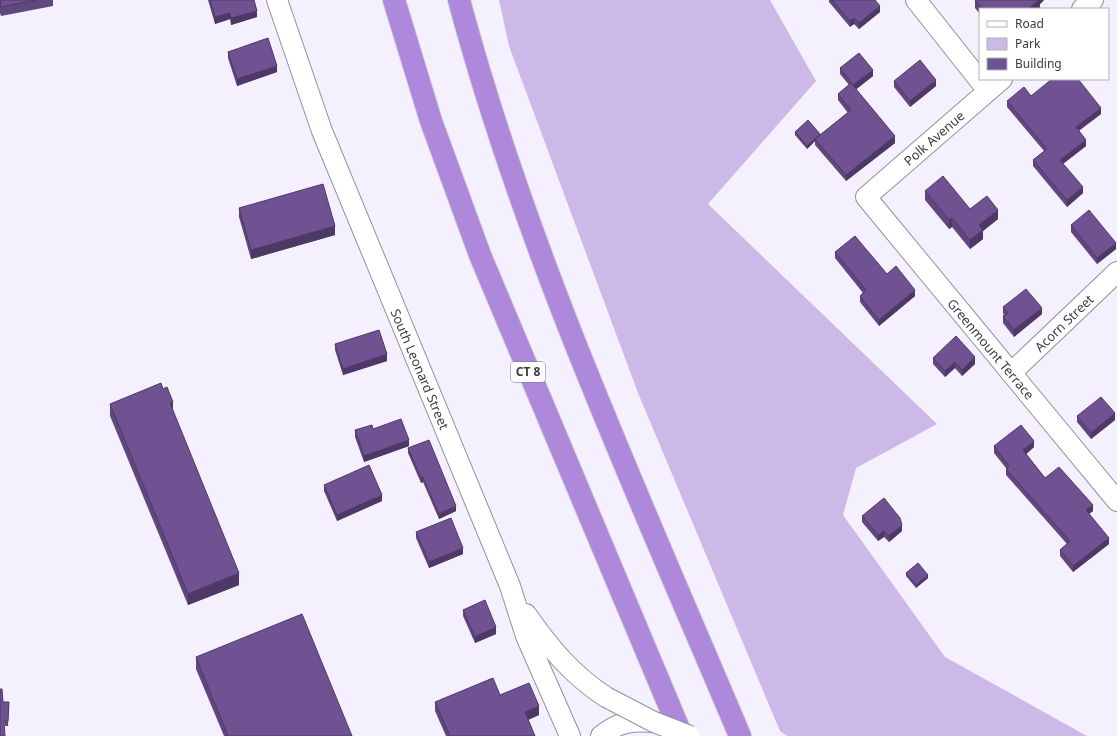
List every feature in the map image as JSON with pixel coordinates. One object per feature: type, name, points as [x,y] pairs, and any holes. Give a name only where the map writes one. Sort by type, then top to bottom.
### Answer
[{"type":"highway","name":"CT 8","points":[[394,0],[431,121],[480,255],[682,736]]},
{"type":"highway","points":[[459,0],[488,105],[510,172],[556,297],[740,736]]},
{"type":"street","name":"South Leonard Street","points":[[277,0],[310,101],[333,160],[510,586],[526,636],[570,736]]},
{"type":"street","points":[[916,0],[979,68]]},
{"type":"street","points":[[1083,8],[1093,0]]},
{"type":"street","name":"Polk Avenue","points":[[866,197],[995,85]]},
{"type":"street","name":"Greenmount Terrace","points":[[866,197],[1117,501]]},
{"type":"street","name":"Acorn Street","points":[[1011,373],[1117,272]]},
{"type":"street","points":[[510,586],[536,628],[557,655],[580,678],[606,697],[654,722],[690,736]]},
{"type":"street","points":[[606,732],[623,723],[637,720],[654,722]]},
{"type":"green space","points":[[499,0],[770,0],[816,81],[708,204],[937,424],[856,468],[843,515],[945,657],[1087,736],[787,736],[780,731],[638,393],[509,46]]},
{"type":"building","points":[[0,0],[36,0],[1,7]]},
{"type":"building","points":[[210,0],[254,0],[257,11],[231,18],[230,13],[215,17]]},
{"type":"building","points":[[832,0],[875,0],[880,6],[859,23],[854,18],[850,21]]},
{"type":"building","points":[[975,0],[1039,0],[1029,8],[981,8]]},
{"type":"building","points":[[268,38],[277,66],[237,79],[228,52]]},
{"type":"building","points":[[859,53],[873,70],[853,85],[840,68]]},
{"type":"building","points":[[920,60],[936,80],[910,101],[894,81]]},
{"type":"building","points":[[1051,80],[1079,80],[1101,108],[1076,127],[1086,140],[1060,160],[1083,187],[1067,200],[1033,160],[1047,149],[1007,101],[1024,87],[1031,96]]},
{"type":"building","points":[[851,83],[895,136],[846,175],[815,139],[851,110],[838,94]]},
{"type":"building","points":[[808,120],[820,134],[807,146],[795,132]]},
{"type":"building","points":[[943,176],[970,209],[987,196],[998,210],[979,225],[983,230],[970,240],[952,218],[949,220],[925,191]]},
{"type":"building","points":[[323,184],[335,226],[251,250],[239,208]]},
{"type":"building","points":[[1089,210],[1116,243],[1097,258],[1071,225]]},
{"type":"building","points":[[855,236],[887,274],[896,266],[915,290],[879,320],[860,296],[866,290],[835,252]]},
{"type":"building","points":[[1026,289],[1042,308],[1014,330],[1003,316],[1008,313],[1003,307]]},
{"type":"building","points":[[379,330],[387,354],[343,369],[335,344]]},
{"type":"building","points":[[956,336],[975,357],[962,370],[955,362],[945,371],[933,358]]},
{"type":"building","points":[[161,383],[163,389],[167,387],[173,402],[170,403],[239,573],[188,594],[110,404]]},
{"type":"building","points":[[1101,397],[1115,413],[1091,433],[1077,416]]},
{"type":"building","points":[[401,419],[409,440],[364,456],[355,430],[372,425],[373,429]]},
{"type":"building","points":[[1021,425],[1034,441],[1023,450],[1045,478],[1059,467],[1093,505],[1086,510],[1109,538],[1073,566],[1060,550],[1070,541],[1006,469],[1009,466],[994,446]]},
{"type":"building","points":[[429,440],[456,506],[439,514],[423,477],[421,478],[408,448]]},
{"type":"building","points":[[369,465],[382,495],[337,515],[324,485]]},
{"type":"building","points":[[884,498],[900,518],[902,525],[889,536],[884,531],[878,535],[862,516]]},
{"type":"building","points":[[451,518],[463,548],[429,562],[416,532]]},
{"type":"building","points":[[918,563],[928,575],[916,585],[906,573]]},
{"type":"building","points":[[485,600],[496,627],[475,637],[463,610]]},
{"type":"building","points":[[302,614],[352,736],[228,736],[196,657]]},
{"type":"building","points":[[493,678],[500,695],[529,683],[539,706],[525,712],[535,736],[450,736],[435,702]]},
{"type":"building","points":[[0,689],[2,689],[3,702],[9,702],[8,721],[4,721],[5,736],[0,736]]}]
